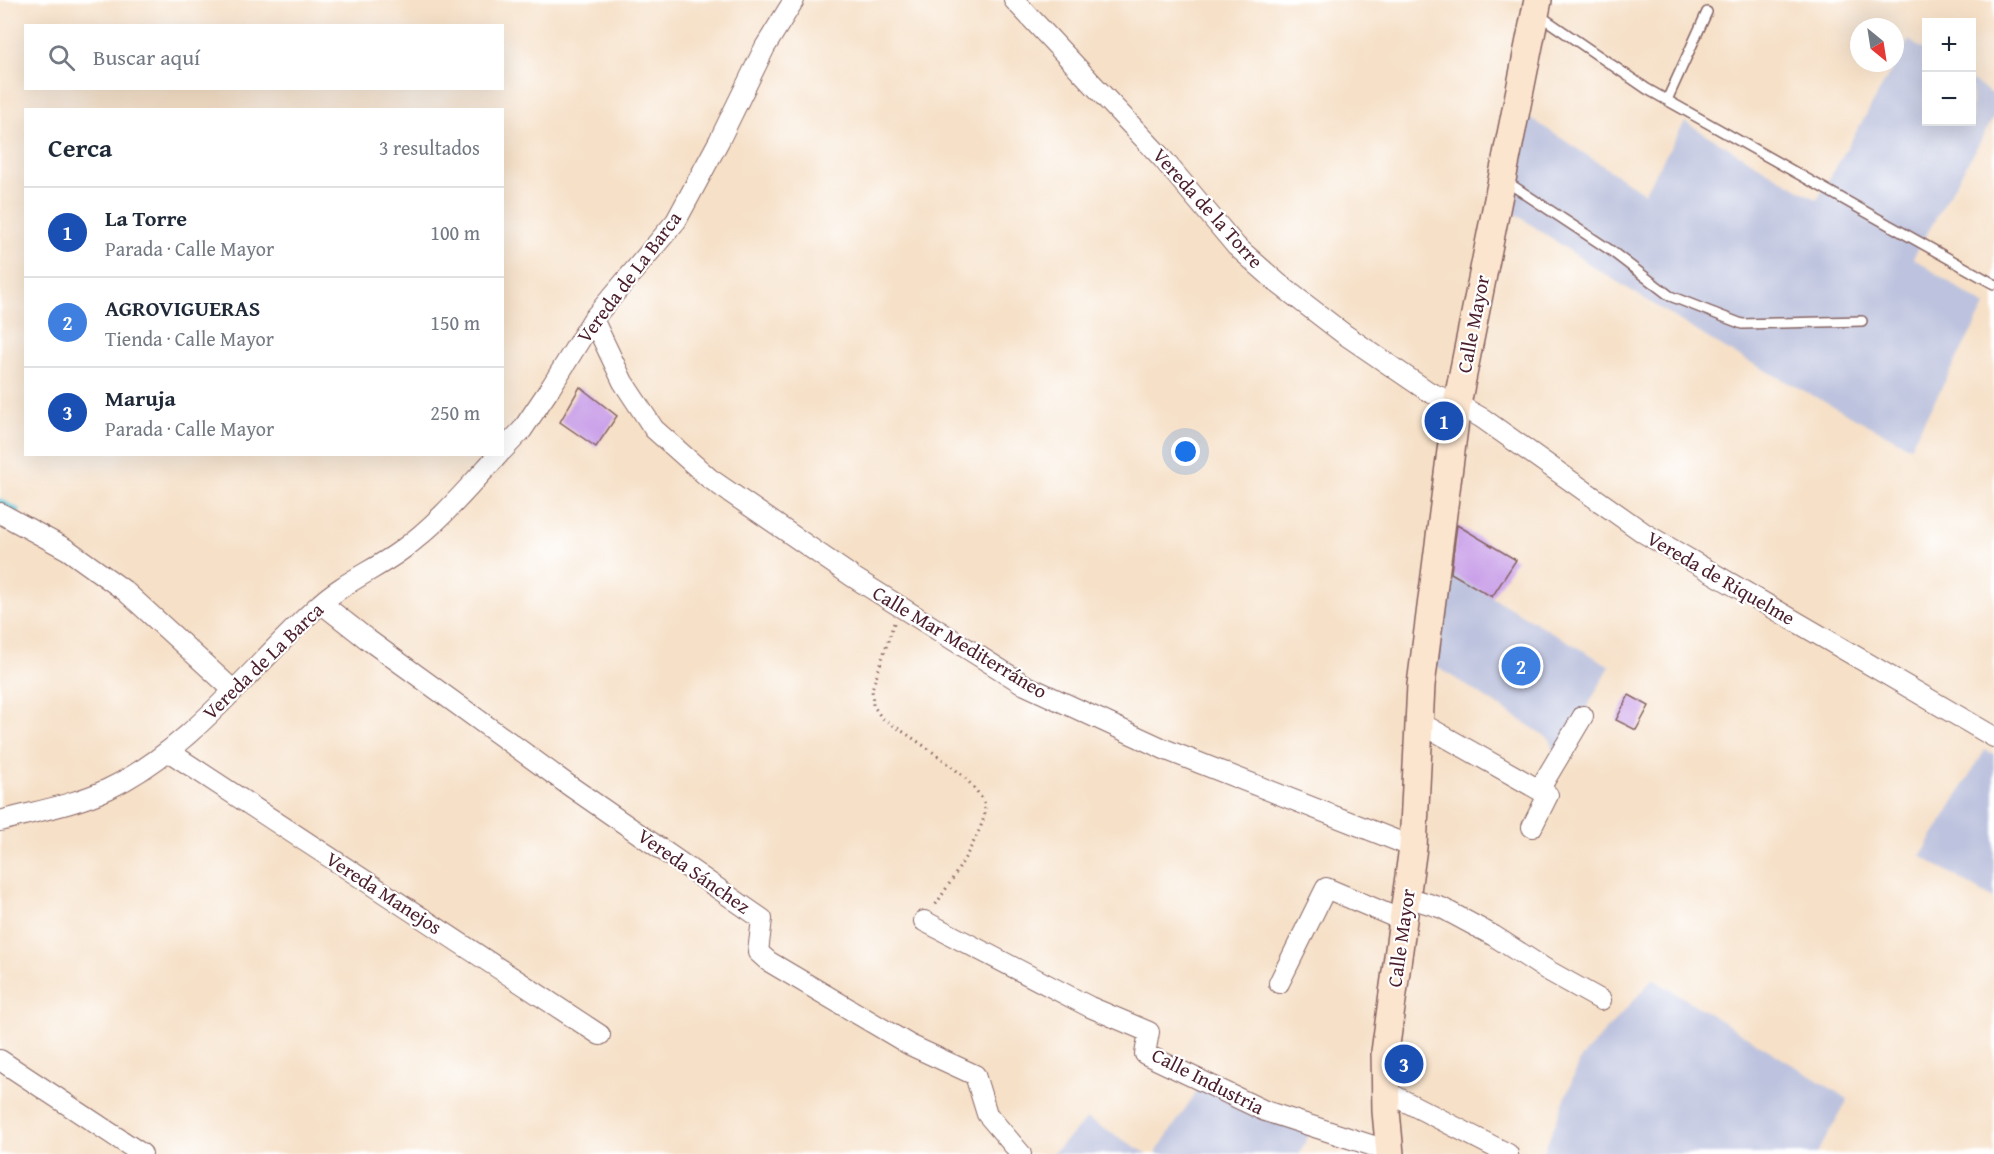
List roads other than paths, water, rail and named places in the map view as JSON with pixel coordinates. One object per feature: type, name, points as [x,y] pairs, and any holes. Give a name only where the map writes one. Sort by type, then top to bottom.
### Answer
[{"type":"main road","name":"Calle Mayor","points":[[1389,1152],[1385,1052],[1416,818],[1419,722],[1431,603],[1457,404],[1537,6]]},
{"type":"street","name":"Vereda de La Barca","points":[[504,449],[522,430],[593,319],[676,221],[719,141],[765,47],[794,0]]},
{"type":"street","name":"Vereda de la Torre","points":[[1014,0],[1162,158],[1236,246],[1279,284],[1344,334],[1429,392],[1457,404]]},
{"type":"street","name":"Calle Mar Mediterráneo","points":[[593,319],[623,382],[654,429],[709,478],[901,608],[1025,685],[1164,749],[1413,847]]},
{"type":"street","name":"Vereda de Riquelme","points":[[1457,404],[1482,418],[1644,533],[1994,737]]},
{"type":"street","name":"Vereda de La Barca","points":[[0,821],[54,809],[108,789],[168,752],[321,603],[399,552],[442,516],[497,456]]},
{"type":"street","points":[[0,513],[68,550],[125,591],[233,690]]},
{"type":"street","name":"Vereda Sánchez","points":[[321,603],[557,777],[754,912],[762,919],[758,951],[768,961],[910,1045],[975,1075],[987,1114],[1021,1154]]},
{"type":"street","points":[[1539,789],[1582,716]]},
{"type":"street","points":[[1419,722],[1548,795],[1532,827]]},
{"type":"street","name":"Vereda Manejos","points":[[168,752],[600,1035]]},
{"type":"street","points":[[1279,983],[1326,888],[1405,909],[1442,908],[1494,936],[1547,970],[1601,1000]]},
{"type":"street","name":"Calle Industria","points":[[924,921],[1090,1007],[1149,1032],[1145,1054],[1265,1111],[1389,1152]]},
{"type":"street","points":[[0,1060],[142,1154]]},
{"type":"street","points":[[1385,1091],[1508,1154]]},
{"type":"lane","points":[[1537,6],[1666,100],[1994,284]]},
{"type":"lane","points":[[1666,100],[1707,12]]},
{"type":"lane","points":[[1503,179],[1610,250],[1670,296],[1742,324],[1862,321]]},
{"type":"waterway","points":[[0,501],[18,511]]},
{"type":"place","name":"La Torre","points":[[1444,421]]},
{"type":"place","name":"AGROVIGUERAS","points":[[1521,666]]},
{"type":"place","name":"Maruja","points":[[1404,1064]]}]
